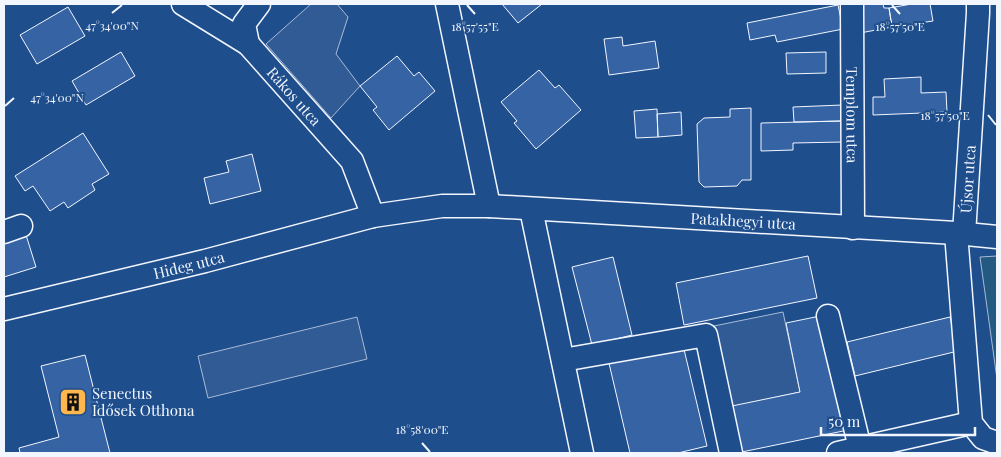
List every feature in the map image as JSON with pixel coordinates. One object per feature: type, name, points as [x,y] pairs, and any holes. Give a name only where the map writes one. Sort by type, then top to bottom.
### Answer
[{"type":"street","name":"Rákos utca","points":[[183,4],[248,44],[352,161],[373,216]]},
{"type":"street","points":[[248,44],[244,24],[259,4]]},
{"type":"street","points":[[446,4],[489,206]]},
{"type":"street","name":"Templom utca","points":[[852,4],[853,228]]},
{"type":"street","name":"Újsor utca","points":[[971,423],[960,234],[978,4]]},
{"type":"street","name":"Patakhegyi utca","points":[[373,216],[442,206],[489,206],[997,237]]},
{"type":"street","points":[[531,209],[582,453]]},
{"type":"street","name":"Hideg utca","points":[[4,309],[205,261],[373,216]]},
{"type":"street","points":[[828,316],[860,448]]},
{"type":"street","points":[[563,360],[706,334],[731,453]]},
{"type":"street","points":[[838,453],[971,423],[983,438],[997,442]]},
{"type":"shaded area","points":[[311,4],[337,4],[348,17],[336,54],[360,86],[331,118],[266,44]]},
{"type":"shaded area","points":[[997,256],[997,379],[980,257]]},
{"type":"shaded area","points":[[783,312],[800,392],[721,409],[704,328]]},
{"type":"shaded area","points":[[357,317],[367,359],[208,398],[198,356]]},
{"type":"building","points":[[502,4],[542,4],[518,23]]},
{"type":"building","points":[[855,4],[883,4],[884,8],[889,8],[892,27],[860,33]]},
{"type":"building","points":[[912,4],[930,4],[933,21],[892,27],[889,8]]},
{"type":"building","points":[[838,5],[843,29],[777,42],[775,35],[750,40],[747,23]]},
{"type":"building","points":[[68,7],[85,36],[37,64],[20,35]]},
{"type":"building","points":[[622,37],[623,46],[655,41],[659,68],[609,75],[604,39]]},
{"type":"building","points":[[121,52],[135,76],[86,105],[72,81]]},
{"type":"building","points":[[826,52],[826,73],[787,74],[786,53]]},
{"type":"building","points":[[397,56],[414,76],[419,72],[435,91],[389,130],[373,110],[377,107],[360,86]]},
{"type":"building","points":[[539,70],[555,88],[559,85],[581,110],[536,149],[514,123],[517,121],[501,102]]},
{"type":"building","points":[[921,77],[921,93],[946,92],[947,112],[873,115],[873,97],[885,97],[884,79]]},
{"type":"building","points":[[842,105],[842,121],[794,122],[793,107]]},
{"type":"building","points":[[751,108],[751,180],[742,180],[737,186],[704,187],[699,182],[697,124],[704,118],[730,117],[730,109]]},
{"type":"building","points":[[657,109],[658,137],[636,138],[634,111]]},
{"type":"building","points":[[681,112],[682,135],[658,137],[657,114]]},
{"type":"building","points":[[842,121],[843,142],[793,143],[793,150],[761,151],[761,123]]},
{"type":"building","points":[[83,133],[109,174],[92,184],[95,190],[68,208],[64,202],[50,211],[33,186],[25,191],[15,176]]},
{"type":"building","points":[[252,154],[261,191],[210,204],[204,178],[229,172],[226,161]]},
{"type":"building","points":[[26,235],[36,267],[4,277],[4,242]]},
{"type":"building","points":[[808,256],[817,298],[684,325],[676,283]]},
{"type":"building","points":[[613,257],[632,335],[592,345],[572,267]]},
{"type":"building","points":[[825,315],[848,430],[737,453],[727,407],[800,392],[786,323]]},
{"type":"building","points":[[950,317],[958,351],[855,376],[847,342]]},
{"type":"building","points":[[682,341],[707,446],[678,453],[630,453],[608,359]]},
{"type":"building","name":"Senectus Idősek Otthona","points":[[85,355],[110,453],[20,453],[19,448],[59,437],[41,366]]},
{"type":"place","name":"Senectus Idősek Otthona","points":[[73,402]]}]
